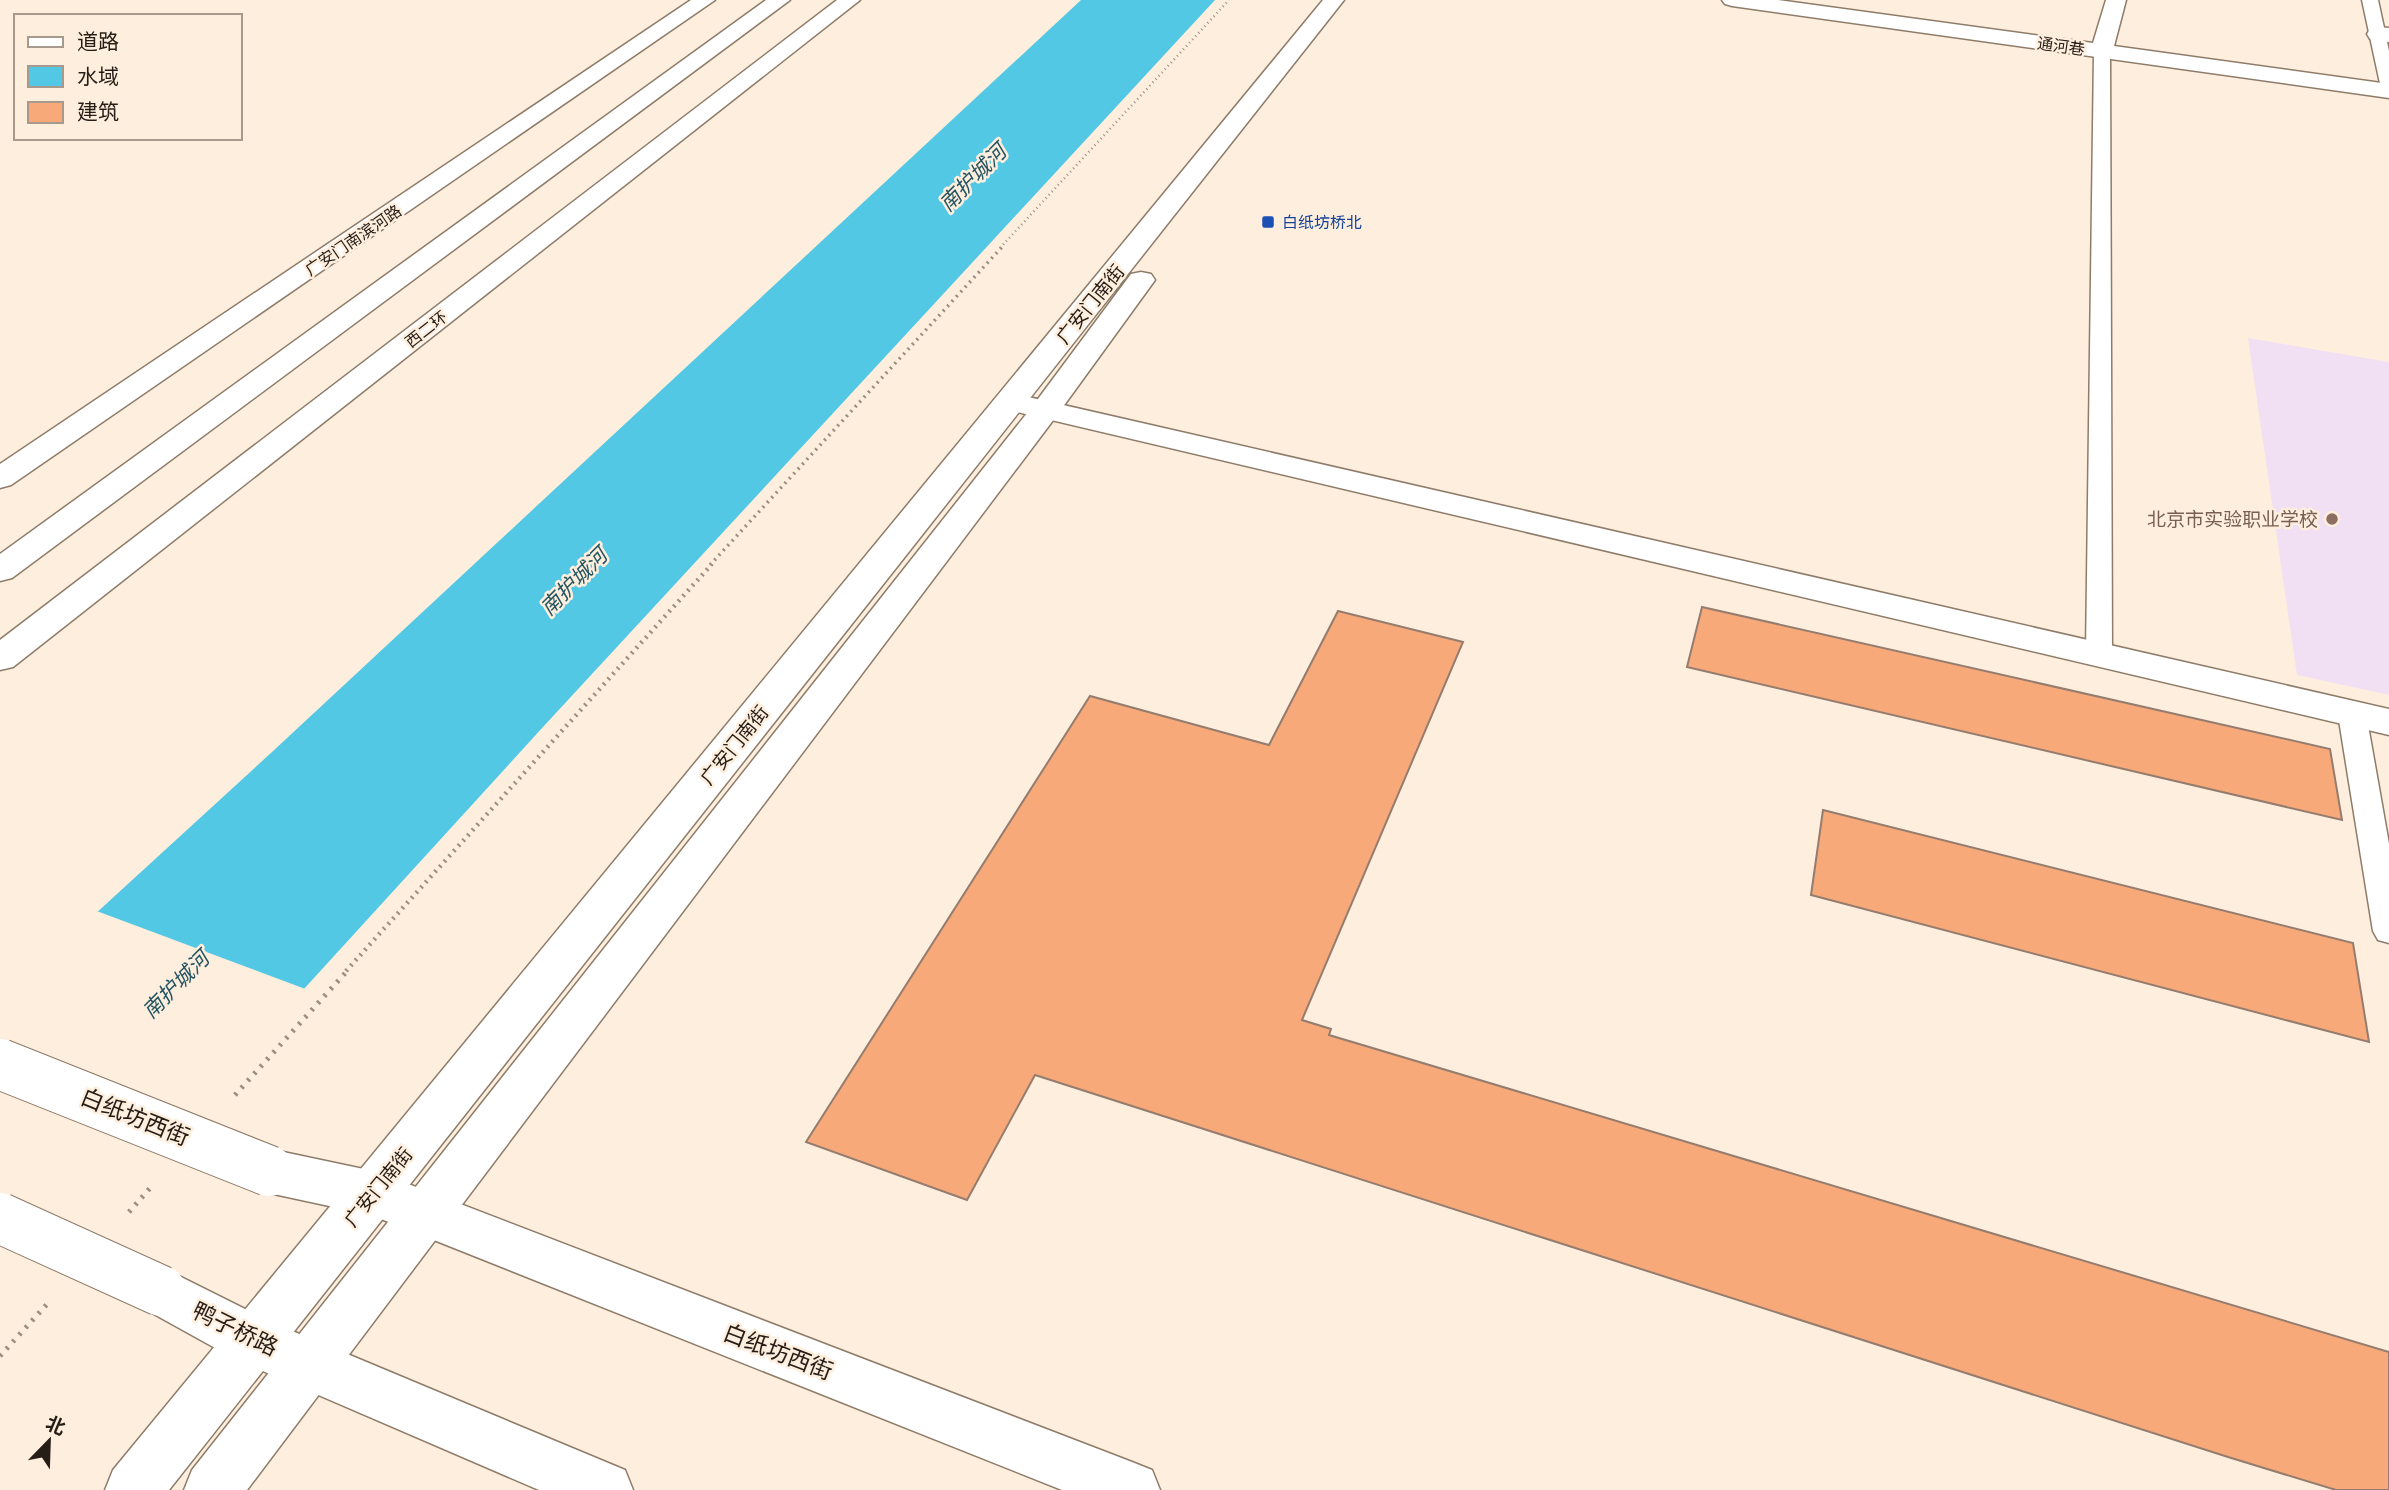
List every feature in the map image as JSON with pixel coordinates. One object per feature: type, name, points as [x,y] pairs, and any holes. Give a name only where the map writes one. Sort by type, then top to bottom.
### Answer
[{"type":"main road","name":"广安门南滨河路","points":[[0,478],[705,0]]},
{"type":"main road","points":[[0,570],[780,0]]},
{"type":"main road","name":"西二环","points":[[0,658],[850,0]]},
{"type":"main road","name":"广安门南街","points":[[212,1490],[425,1214],[1334,0]]},
{"type":"main road","name":"广安门南街","points":[[133,1490],[373,1194],[1028,406],[1179,232],[1360,0]]},
{"type":"main road","name":"通河巷","points":[[1732,0],[1871,10],[2102,51],[2389,90]]},
{"type":"main road","points":[[2102,51],[2116,0]]},
{"type":"main road","points":[[1028,406],[2099,652],[2389,722]]},
{"type":"main road","name":"白纸坊西街","points":[[0,1064],[269,1171],[373,1194]]},
{"type":"main road","points":[[373,1194],[425,1214]]},
{"type":"main road","name":"白纸坊西街","points":[[425,1214],[1132,1490]]},
{"type":"main road","name":"鸭子桥路","points":[[0,1218],[161,1291],[254,1341],[310,1363]]},
{"type":"main road","points":[[310,1363],[605,1490]]},
{"type":"lane","points":[[2370,0],[2383,35],[2389,90]]},
{"type":"lane","points":[[2099,652],[2102,51]]},
{"type":"lane","points":[[2352,713],[2389,931]]},
{"type":"path","points":[[231,1098],[786,481],[1229,0]]},
{"type":"path","points":[[120,1222],[157,1181]]},
{"type":"path","points":[[0,1356],[55,1294]]},
{"type":"shaded area","name":"北京市实验职业学校","points":[[2248,338],[2389,362],[2389,695],[2297,675]]},
{"type":"water","name":"南护城河","points":[[1081,0],[1215,0],[543,727],[0,1322],[0,1001],[272,752]]},
{"type":"pier","points":[[94,910],[308,990],[0,1325],[0,996]]},
{"type":"building","points":[[1702,607],[2330,749],[2342,820],[1687,667]]},
{"type":"building","points":[[1338,611],[1463,642],[1302,1020],[1331,1029],[1329,1035],[2389,1352],[2389,1490],[2336,1490],[2228,1457],[1035,1075],[967,1200],[806,1142],[1090,696],[1269,745]]},
{"type":"building","points":[[1823,810],[2353,943],[2369,1042],[1811,895]]},
{"type":"place","name":"白纸坊桥北","points":[[1268,222]]},
{"type":"place","name":"北京市实验职业学校","points":[[2332,519]]}]
